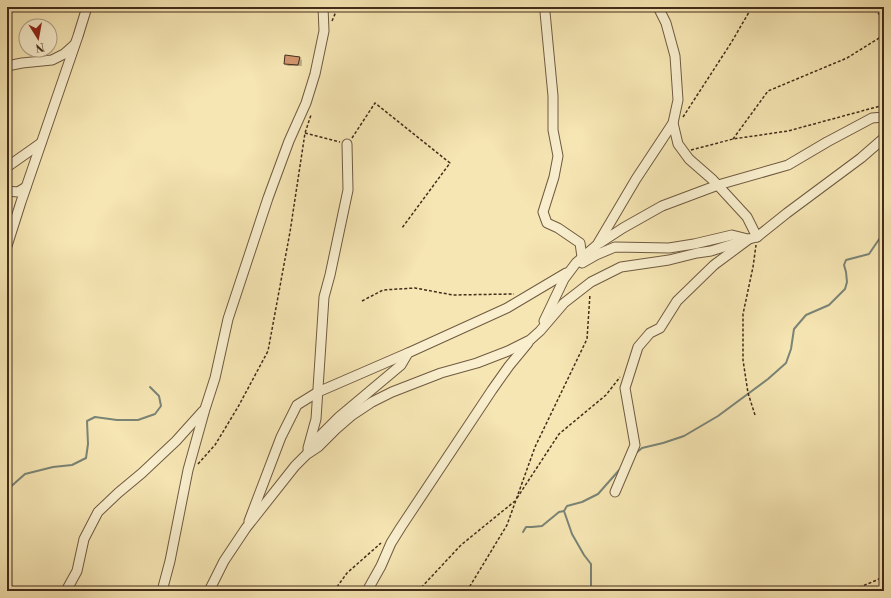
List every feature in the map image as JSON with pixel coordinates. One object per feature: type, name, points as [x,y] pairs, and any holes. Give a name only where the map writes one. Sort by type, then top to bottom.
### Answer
[{"type":"street","points":[[7,246],[87,7]]},
{"type":"street","points":[[162,591],[170,561],[188,470],[215,378],[228,319],[284,154],[306,103],[315,74],[324,31],[323,7]]},
{"type":"street","points":[[545,7],[553,96],[553,130],[558,156],[554,177],[543,212],[547,223],[558,228],[580,243],[582,257]]},
{"type":"street","points":[[597,245],[636,179],[673,123],[678,100],[675,56],[666,22],[658,7]]},
{"type":"street","points":[[7,66],[52,60],[64,54],[75,44]]},
{"type":"street","points":[[367,591],[381,566],[391,543],[401,527],[492,390],[546,318],[564,279],[582,257],[623,228],[662,206],[718,185],[788,164],[872,118],[884,117]]},
{"type":"street","points":[[673,123],[678,144],[689,159],[718,185],[746,217],[753,238]]},
{"type":"street","points":[[615,492],[636,445],[625,388],[638,347],[650,333],[660,328],[677,300],[714,265],[861,158],[884,138]]},
{"type":"street","points":[[7,167],[41,143]]},
{"type":"street","points":[[306,455],[316,419],[324,297],[348,190],[347,144]]},
{"type":"street","points":[[7,191],[18,192],[26,187]]},
{"type":"street","points":[[246,528],[281,437],[297,405],[318,392],[507,308],[596,255],[615,247],[669,248],[732,235],[753,238]]},
{"type":"street","points":[[306,455],[318,447],[351,416],[372,402],[392,392],[441,373],[508,351],[530,340],[540,331],[564,303],[591,282],[620,267],[670,260],[711,251],[753,238]]},
{"type":"street","points":[[209,591],[224,561],[246,528],[283,481],[306,455],[315,441],[339,417],[401,365],[408,352]]},
{"type":"street","points":[[66,591],[77,571],[84,539],[98,512],[118,492],[142,473],[176,441],[205,409]]},
{"type":"path","points":[[683,117],[731,43],[752,7]]},
{"type":"path","points":[[870,7],[884,18]]},
{"type":"path","points":[[733,139],[768,91],[847,58],[884,35]]},
{"type":"path","points":[[305,133],[347,144],[376,102],[450,163],[402,228]]},
{"type":"path","points":[[684,152],[733,139],[788,131],[884,105]]},
{"type":"path","points":[[196,466],[215,445],[268,351],[290,232],[305,133],[311,115]]},
{"type":"path","points":[[753,238],[753,267],[743,314],[743,360],[748,393],[755,415]]},
{"type":"path","points":[[467,591],[507,525],[535,447],[587,339],[591,282]]},
{"type":"path","points":[[362,301],[383,290],[415,288],[453,295],[516,294]]},
{"type":"path","points":[[418,591],[461,545],[516,501],[559,434],[606,395],[620,376]]},
{"type":"path","points":[[334,591],[347,573],[383,542]]},
{"type":"path","points":[[850,591],[884,576]]},
{"type":"building","points":[[285,55],[300,57],[298,65],[284,64]]},
{"type":"waterway","points":[[636,453],[642,448],[684,436],[718,416],[768,379],[786,363],[791,349],[794,329],[806,315],[829,305],[845,289],[847,282],[844,265],[846,260],[869,254],[884,232]]},
{"type":"waterway","points":[[7,490],[25,474],[53,467],[72,465],[86,458],[88,444],[87,421],[95,417],[117,420],[138,420],[155,414],[161,406],[159,396],[150,387]]},
{"type":"waterway","points":[[588,591],[591,586],[591,564],[572,534],[564,511],[567,506],[582,502],[598,494],[621,468]]},
{"type":"waterway","points":[[523,532],[526,527],[542,526],[559,512],[564,511]]}]
